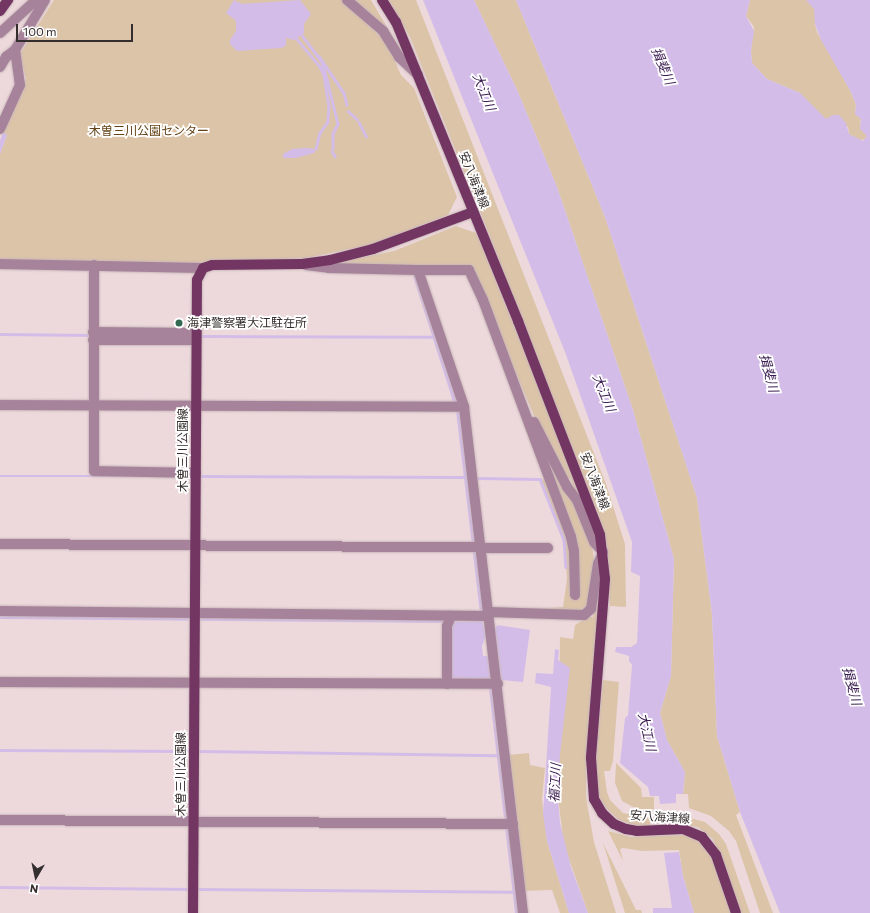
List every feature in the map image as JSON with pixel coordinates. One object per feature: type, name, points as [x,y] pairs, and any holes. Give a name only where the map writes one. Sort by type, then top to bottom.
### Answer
[{"type":"main road","points":[[0,11],[8,0]]},
{"type":"main road","name":"安八海津線","points":[[382,0],[396,22],[419,77],[595,516],[603,552],[604,609],[591,758],[594,799],[602,813],[614,824],[626,829],[637,831],[683,829],[702,837],[716,855],[736,913]]},
{"type":"main road","points":[[203,268],[212,264],[302,264],[373,249],[473,212]]},
{"type":"main road","name":"木曽三川公園線","points":[[193,913],[196,337],[197,280],[203,268]]},
{"type":"street","points":[[0,33],[36,0]]},
{"type":"street","points":[[0,67],[6,57],[15,50],[45,0]]},
{"type":"street","points":[[347,0],[383,31],[399,57],[419,77]]},
{"type":"street","points":[[0,129],[20,84],[15,50]]},
{"type":"street","points":[[0,264],[203,268]]},
{"type":"street","points":[[302,264],[329,268],[468,270],[483,300],[522,398],[571,537],[575,568],[574,595]]},
{"type":"street","points":[[94,266],[94,471],[196,473]]},
{"type":"street","points":[[418,270],[460,407],[477,547],[489,614],[492,684],[509,824],[523,913]]},
{"type":"street","points":[[93,336],[196,337]]},
{"type":"street","points":[[0,611],[195,618],[449,620],[489,614],[584,615],[591,609],[598,564],[603,552],[594,542],[577,500],[567,487],[522,398]]},
{"type":"street","points":[[0,405],[460,407]]},
{"type":"street","points":[[0,544],[548,548]]},
{"type":"street","points":[[447,684],[449,620]]},
{"type":"street","points":[[0,682],[492,684]]},
{"type":"street","points":[[0,820],[509,824]]},
{"type":"green space","name":"木曽三川公園センター","points":[[54,0],[342,0],[387,43],[401,75],[414,88],[457,197],[448,215],[369,245],[306,258],[191,263],[0,261],[0,154],[7,135],[3,132],[26,79],[20,54]]},
{"type":"green space","points":[[351,0],[371,0],[393,37],[387,30]]},
{"type":"green space","points":[[389,0],[416,0],[606,484],[625,544],[626,607],[610,606],[607,546],[598,515],[480,211],[410,37]]},
{"type":"green space","points":[[474,0],[516,0],[605,217],[697,498],[712,614],[717,736],[740,812],[736,815],[773,913],[760,913],[736,841],[729,831],[711,816],[689,808],[688,794],[683,794],[685,772],[667,740],[660,713],[671,676],[674,559],[633,410],[557,187],[518,92]]},
{"type":"green space","points":[[750,0],[815,0],[815,24],[817,32],[851,92],[856,105],[855,114],[861,119],[860,124],[866,133],[866,139],[860,140],[849,134],[848,127],[823,118],[800,93],[767,79],[752,63],[751,51],[754,27],[746,16]]},
{"type":"green space","points":[[456,226],[476,233],[588,507],[578,498],[570,478],[566,480],[539,427],[470,267],[329,264],[394,251]]},
{"type":"green space","points":[[535,430],[569,499],[573,500],[592,545],[594,561],[590,605],[583,611],[530,609],[563,607],[567,579],[565,540],[542,481],[545,474],[577,552]]},
{"type":"green space","points":[[600,567],[600,610],[586,758],[586,797],[594,842],[616,913],[588,913],[564,845],[558,798],[560,637],[573,639],[575,625],[588,617],[593,617]]},
{"type":"green space","points":[[603,680],[619,682],[613,761],[610,771],[604,771],[607,792],[610,800],[623,813],[650,818],[650,826],[638,826],[619,820],[606,808],[597,793],[595,759]]},
{"type":"green space","points":[[529,753],[530,765],[545,768],[542,799],[547,841],[569,913],[560,913],[552,890],[523,891],[507,755]]},
{"type":"green space","points":[[616,763],[641,788],[642,797],[654,797],[654,809],[637,809],[622,801],[615,783]]},
{"type":"green space","points":[[682,816],[705,822],[719,834],[726,844],[750,913],[741,913],[713,839],[698,827],[682,824]]},
{"type":"green space","points":[[608,831],[631,837],[685,835],[699,841],[715,859],[733,913],[694,913],[683,876],[679,850],[642,851],[623,848],[620,849],[623,861]]},
{"type":"green space","points":[[603,843],[636,910],[641,910],[642,913],[625,913]]},
{"type":"water","points":[[234,0],[242,4],[300,0],[311,14],[304,24],[304,33],[294,40],[286,38],[286,45],[282,48],[237,51],[230,44],[230,40],[236,31],[236,21],[226,13]]},
{"type":"water","name":"大江川","points":[[423,0],[474,0],[518,92],[557,187],[633,410],[674,559],[671,676],[660,713],[667,740],[685,772],[683,794],[676,794],[676,803],[660,804],[659,796],[650,796],[648,787],[620,763],[625,718],[628,715],[632,665],[629,661],[629,656],[615,652],[616,647],[631,647],[637,643],[640,576],[631,572],[632,542],[565,352]]},
{"type":"water","name":"揖斐川","points":[[516,0],[750,0],[746,16],[754,31],[751,51],[752,63],[767,79],[800,93],[826,119],[833,115],[839,115],[846,123],[849,134],[863,141],[867,136],[860,129],[861,119],[855,114],[856,105],[851,92],[821,40],[815,24],[814,9],[806,0],[870,0],[870,913],[780,913],[740,812],[717,736],[712,614],[697,498],[605,217]]},
{"type":"water","points":[[3,132],[7,135],[0,154],[0,141]]},
{"type":"water","points":[[292,149],[316,149],[314,153],[296,158],[283,158],[283,154]]},
{"type":"water","points":[[412,273],[416,274],[459,404],[484,612],[480,613],[456,411]]},
{"type":"water","points":[[0,613],[443,618],[453,622],[482,621],[486,636],[482,646],[483,656],[488,656],[493,690],[519,913],[515,913],[489,689],[485,679],[454,680],[451,678],[444,623],[0,619]]},
{"type":"water","points":[[498,625],[530,630],[523,682],[501,680],[495,628]]},
{"type":"water","name":"福江川","points":[[555,649],[559,650],[558,660],[570,668],[560,754],[558,798],[560,823],[571,867],[588,913],[569,913],[547,841],[543,814],[551,687],[535,683],[536,673],[553,674]]},
{"type":"water","points":[[679,852],[683,876],[694,913],[653,913],[653,908],[672,908],[664,853]]},
{"type":"waterway","points":[[301,34],[322,62],[327,79],[338,124],[333,134],[333,148]]},
{"type":"waterway","points":[[296,38],[320,67],[324,75],[329,106],[328,122],[320,133],[316,149]]},
{"type":"waterway","points":[[319,56],[344,93],[347,105]]},
{"type":"waterway","points":[[348,111],[357,119]]},
{"type":"waterway","points":[[359,122],[366,136]]},
{"type":"waterway","points":[[332,151],[335,156]]},
{"type":"waterway","points":[[0,334],[91,335]]},
{"type":"waterway","points":[[202,336],[432,337]]},
{"type":"waterway","points":[[0,476],[119,476]]},
{"type":"waterway","points":[[201,476],[466,477]]},
{"type":"waterway","points":[[476,478],[540,479],[564,540],[566,567]]},
{"type":"waterway","points":[[0,750],[190,751]]},
{"type":"waterway","points":[[198,751],[497,755]]},
{"type":"waterway","points":[[0,887],[190,889]]},
{"type":"waterway","points":[[198,889],[512,892]]},
{"type":"place","name":"海津警察署大江駐在所","points":[[179,323]]}]
